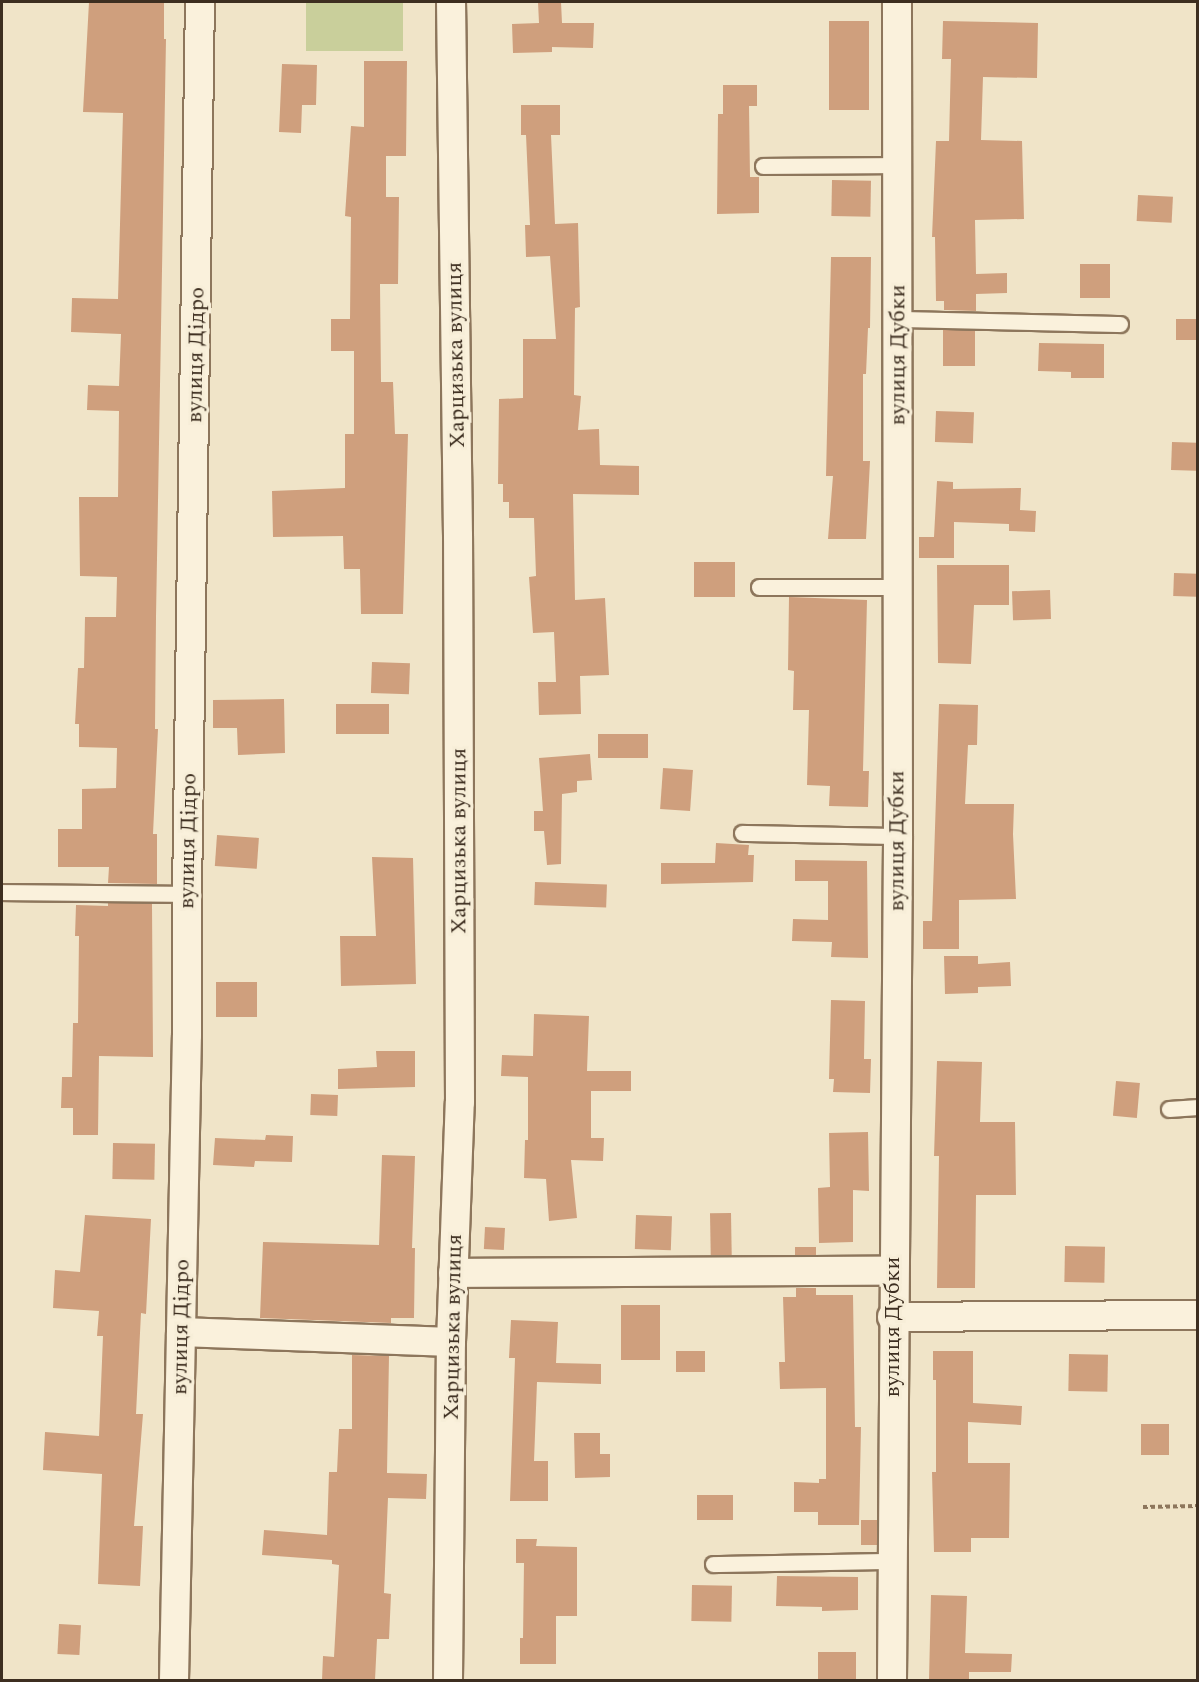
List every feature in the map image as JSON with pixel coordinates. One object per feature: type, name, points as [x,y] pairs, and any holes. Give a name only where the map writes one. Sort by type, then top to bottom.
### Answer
[{"type":"street","name":"вулиця Дідро","points":[[174,1680],[187,1035],[200,2]]},
{"type":"street","name":"Харцизька вулиця","points":[[448,1680],[451,1342],[460,1066],[458,536],[451,2]]},
{"type":"street","name":"вулиця Дубки","points":[[892,1680],[892,1317],[898,836],[897,2]]},
{"type":"street","points":[[453,1273],[893,1271]]},
{"type":"street","points":[[892,1317],[1197,1315]]},
{"type":"street","points":[[181,1332],[451,1342]]},
{"type":"lane","points":[[763,166],[898,165]]},
{"type":"lane","points":[[899,319],[1120,324]]},
{"type":"lane","points":[[759,587],[898,587]]},
{"type":"lane","points":[[742,833],[898,836]]},
{"type":"lane","points":[[2,892],[187,894]]},
{"type":"lane","points":[[1169,1109],[1197,1107]]},
{"type":"lane","points":[[713,1564],[891,1561]]},
{"type":"path","points":[[1143,1507],[1197,1506]]},
{"type":"green space","points":[[306,2],[403,2],[403,51],[306,51]]},
{"type":"building","points":[[89,2],[164,2],[164,39],[166,39],[155,729],[158,729],[153,834],[157,834],[157,884],[108,883],[109,867],[58,867],[58,829],[82,829],[82,789],[116,788],[117,748],[79,747],[79,724],[75,724],[78,668],[84,668],[85,617],[116,617],[117,577],[80,576],[79,497],[118,497],[119,411],[87,410],[88,385],[119,386],[121,334],[71,332],[72,298],[118,299],[123,113],[83,112]]},
{"type":"building","points":[[538,2],[561,2],[562,23],[594,23],[593,48],[552,47],[552,52],[513,53],[512,24],[539,23]]},
{"type":"building","points":[[829,21],[869,21],[869,110],[829,110]]},
{"type":"building","points":[[943,21],[1038,23],[1037,78],[983,77],[981,140],[1022,141],[1024,219],[975,220],[976,274],[1007,273],[1007,293],[976,294],[976,311],[944,310],[944,301],[936,301],[935,237],[932,237],[936,141],[949,141],[951,59],[942,59]]},
{"type":"building","points":[[364,61],[407,61],[406,156],[386,156],[386,197],[399,197],[398,284],[380,284],[381,382],[393,382],[395,434],[408,434],[403,614],[361,614],[360,569],[344,569],[343,536],[273,537],[272,491],[345,488],[345,434],[354,434],[354,351],[331,351],[331,319],[350,319],[351,217],[345,216],[351,126],[364,127]]},
{"type":"building","points":[[282,64],[317,65],[316,105],[302,105],[301,133],[279,132]]},
{"type":"building","points":[[723,85],[757,85],[757,106],[749,106],[750,177],[759,177],[759,213],[717,214],[718,114],[723,114]]},
{"type":"building","points":[[521,105],[560,105],[560,135],[551,135],[555,224],[578,223],[580,307],[575,308],[574,395],[581,396],[578,430],[599,429],[600,465],[639,466],[639,495],[573,494],[575,600],[605,598],[609,675],[580,676],[581,714],[539,715],[538,682],[556,682],[554,632],[533,633],[529,577],[536,576],[534,518],[509,518],[509,502],[503,502],[503,484],[498,484],[499,399],[523,398],[523,339],[556,339],[550,256],[526,257],[525,225],[530,225],[526,135],[521,135]]},
{"type":"building","points":[[832,180],[871,181],[870,217],[831,216]]},
{"type":"building","points":[[1138,195],[1173,197],[1172,223],[1137,221]]},
{"type":"building","points":[[831,257],[871,257],[870,328],[868,328],[866,374],[863,374],[863,461],[870,461],[866,539],[828,539],[833,476],[826,476]]},
{"type":"building","points":[[1080,264],[1110,264],[1110,298],[1080,298]]},
{"type":"building","points":[[1176,319],[1197,319],[1197,340],[1176,340]]},
{"type":"building","points":[[943,330],[975,330],[975,366],[943,366]]},
{"type":"building","points":[[1039,343],[1104,344],[1104,378],[1071,378],[1071,372],[1038,371]]},
{"type":"building","points":[[936,411],[974,412],[973,443],[935,442]]},
{"type":"building","points":[[1172,442],[1197,443],[1196,471],[1171,470]]},
{"type":"building","points":[[937,481],[953,482],[953,489],[1021,488],[1020,510],[1036,511],[1035,532],[1009,531],[1009,524],[954,522],[954,558],[919,558],[919,537],[934,537]]},
{"type":"building","points":[[694,562],[735,562],[735,597],[694,597]]},
{"type":"building","points":[[937,565],[1009,565],[1009,605],[974,605],[971,664],[938,663]]},
{"type":"building","points":[[1174,573],[1197,574],[1196,597],[1173,596]]},
{"type":"building","points":[[1050,590],[1051,619],[1013,620],[1012,591]]},
{"type":"building","points":[[789,597],[867,600],[863,771],[869,771],[868,807],[829,806],[830,786],[807,785],[809,710],[793,710],[794,671],[788,670]]},
{"type":"building","points":[[372,662],[410,663],[409,694],[371,693]]},
{"type":"building","points":[[284,699],[285,753],[238,755],[237,728],[213,728],[213,700]]},
{"type":"building","points":[[336,704],[389,704],[389,734],[336,734]]},
{"type":"building","points":[[939,704],[978,705],[977,745],[968,745],[965,804],[1014,804],[1016,899],[959,900],[959,949],[923,949],[923,921],[932,921]]},
{"type":"building","points":[[598,734],[648,734],[648,758],[598,758]]},
{"type":"building","points":[[590,754],[592,780],[577,781],[577,792],[562,794],[561,864],[547,865],[544,831],[534,831],[534,811],[543,811],[539,758]]},
{"type":"building","points":[[663,768],[693,770],[690,811],[660,809]]},
{"type":"building","points":[[217,835],[259,838],[257,869],[215,866]]},
{"type":"building","points":[[716,843],[749,845],[748,855],[754,855],[753,882],[661,884],[661,863],[715,863]]},
{"type":"building","points":[[372,857],[413,858],[416,984],[341,986],[340,936],[376,936]]},
{"type":"building","points":[[795,860],[867,861],[868,958],[831,957],[832,942],[792,941],[793,919],[828,920],[828,881],[795,881]]},
{"type":"building","points":[[535,882],[607,885],[606,907],[534,905]]},
{"type":"building","points":[[108,903],[152,903],[153,1057],[99,1056],[98,1135],[73,1135],[73,1108],[61,1108],[62,1077],[72,1077],[73,1023],[78,1023],[79,936],[75,936],[76,905],[108,906]]},
{"type":"building","points":[[944,956],[978,956],[978,964],[1010,962],[1011,986],[978,987],[978,993],[945,994]]},
{"type":"building","points":[[216,982],[257,982],[257,1017],[216,1017]]},
{"type":"building","points":[[831,1000],[865,1001],[864,1059],[871,1059],[870,1093],[833,1092],[834,1079],[829,1079]]},
{"type":"building","points":[[534,1014],[589,1016],[587,1071],[631,1071],[631,1091],[591,1091],[591,1138],[604,1138],[603,1161],[571,1160],[577,1218],[549,1221],[546,1179],[524,1178],[525,1140],[528,1140],[528,1077],[501,1076],[502,1055],[533,1056]]},
{"type":"building","points":[[376,1051],[415,1051],[415,1087],[338,1089],[338,1069],[377,1067]]},
{"type":"building","points":[[937,1061],[982,1062],[980,1122],[1015,1122],[1016,1195],[976,1195],[975,1288],[937,1288],[939,1156],[934,1156]]},
{"type":"building","points":[[1116,1081],[1140,1083],[1137,1118],[1113,1116]]},
{"type":"building","points":[[311,1094],[338,1095],[337,1116],[310,1115]]},
{"type":"building","points":[[868,1132],[869,1191],[853,1190],[853,1242],[819,1243],[818,1188],[830,1187],[829,1133]]},
{"type":"building","points":[[266,1135],[293,1136],[292,1162],[255,1161],[254,1167],[213,1165],[215,1138],[265,1140]]},
{"type":"building","points":[[113,1143],[155,1144],[154,1180],[112,1179]]},
{"type":"building","points":[[382,1155],[415,1156],[412,1248],[415,1248],[414,1318],[391,1318],[391,1323],[260,1318],[263,1242],[379,1245]]},
{"type":"building","points":[[710,1213],[731,1213],[732,1255],[711,1255]]},
{"type":"building","points":[[85,1215],[151,1219],[146,1314],[141,1313],[136,1414],[143,1414],[134,1526],[143,1526],[140,1586],[98,1584],[102,1474],[43,1470],[45,1432],[99,1436],[103,1336],[97,1336],[99,1311],[53,1308],[55,1270],[80,1272]]},
{"type":"building","points":[[636,1215],[672,1216],[671,1250],[635,1249]]},
{"type":"building","points":[[485,1227],[505,1228],[504,1250],[484,1249]]},
{"type":"building","points":[[1065,1246],[1105,1247],[1104,1283],[1064,1282]]},
{"type":"building","points":[[795,1247],[816,1247],[816,1255],[795,1255]]},
{"type":"building","points":[[796,1288],[816,1288],[816,1295],[853,1295],[855,1427],[861,1427],[859,1525],[818,1525],[818,1512],[794,1512],[794,1482],[819,1483],[819,1479],[826,1479],[826,1388],[780,1389],[779,1362],[785,1362],[783,1297],[796,1297]]},
{"type":"building","points":[[621,1305],[660,1305],[660,1360],[621,1360]]},
{"type":"building","points":[[511,1320],[558,1322],[556,1363],[601,1364],[601,1384],[537,1382],[534,1461],[548,1461],[548,1501],[510,1501],[515,1358],[509,1358]]},
{"type":"building","points":[[676,1351],[705,1351],[705,1372],[676,1372]]},
{"type":"building","points":[[933,1351],[973,1351],[973,1403],[1022,1406],[1021,1425],[968,1422],[968,1463],[1010,1463],[1009,1538],[971,1538],[971,1552],[934,1552],[932,1472],[936,1472],[936,1380],[933,1380]]},
{"type":"building","points":[[1069,1354],[1108,1355],[1107,1392],[1068,1391]]},
{"type":"building","points":[[352,1355],[389,1356],[387,1473],[427,1474],[426,1499],[388,1498],[384,1593],[391,1594],[389,1639],[377,1639],[375,1680],[322,1680],[323,1656],[334,1657],[339,1565],[332,1564],[332,1560],[262,1555],[264,1530],[327,1535],[329,1472],[337,1472],[339,1429],[352,1429]]},
{"type":"building","points":[[1141,1424],[1169,1424],[1169,1455],[1141,1455]]},
{"type":"building","points":[[574,1433],[600,1433],[600,1454],[610,1454],[610,1477],[575,1478]]},
{"type":"building","points":[[697,1495],[733,1495],[733,1520],[697,1520]]},
{"type":"building","points":[[861,1520],[877,1520],[877,1545],[861,1545]]},
{"type":"building","points":[[516,1539],[537,1539],[536,1546],[577,1547],[577,1616],[556,1616],[556,1664],[520,1664],[520,1638],[523,1638],[524,1563],[516,1563]]},
{"type":"building","points":[[777,1576],[858,1577],[858,1610],[822,1611],[822,1607],[776,1606]]},
{"type":"building","points":[[692,1585],[732,1586],[731,1622],[691,1621]]},
{"type":"building","points":[[931,1595],[967,1596],[965,1653],[1012,1654],[1011,1672],[969,1672],[969,1680],[929,1680]]},
{"type":"building","points":[[59,1624],[81,1625],[79,1655],[57,1654]]},
{"type":"building","points":[[818,1652],[856,1652],[856,1680],[818,1680]]}]
